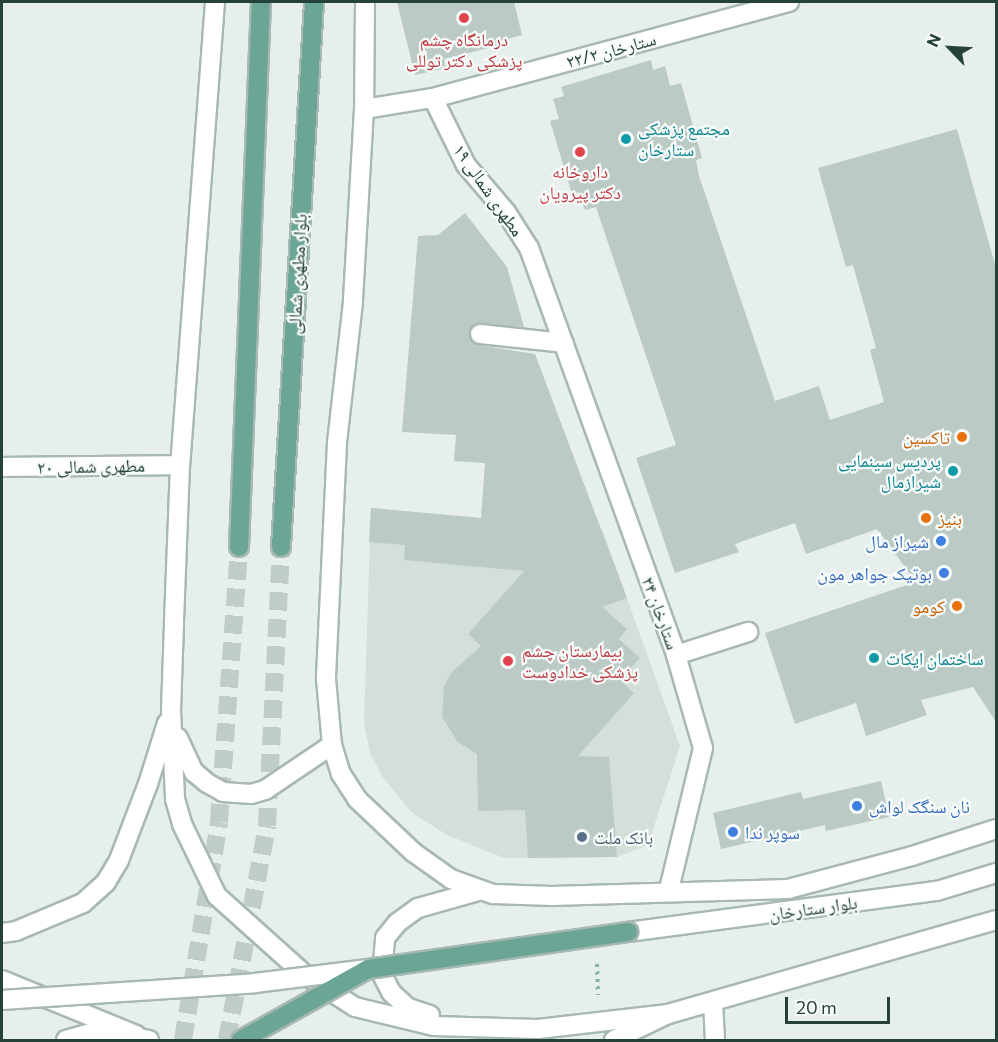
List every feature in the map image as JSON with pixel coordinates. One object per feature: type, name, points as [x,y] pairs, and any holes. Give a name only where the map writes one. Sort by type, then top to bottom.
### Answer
[{"type":"main road","points":[[215,2],[180,465],[171,710],[175,799],[182,824],[216,896],[305,975],[355,1007],[434,1026],[454,1024],[538,1029],[668,1014],[996,921]]},
{"type":"main road","points":[[238,547],[261,2]]},
{"type":"main road","name":"بلوار مطهرى شمالى","points":[[281,547],[314,2]]},
{"type":"main road","points":[[365,2],[364,109],[333,524],[327,679],[332,745],[346,782],[383,825],[451,879],[482,890],[552,896],[669,890],[788,889],[912,856],[996,829]]},
{"type":"main road","name":"۲۲/۲ ستارخان","points":[[433,98],[789,2]]},
{"type":"main road","points":[[364,109],[433,98]]},
{"type":"main road","name":"۱۹ مطهری شمالی","points":[[433,98],[466,165],[506,212],[529,248],[564,343]]},
{"type":"main road","points":[[480,334],[564,343]]},
{"type":"main road","name":"۲۴ ستارخان","points":[[564,343],[676,655],[703,748],[669,890]]},
{"type":"main road","name":"۲۰ مطهری شمالی","points":[[2,467],[180,465]]},
{"type":"main road","points":[[676,655],[748,632]]},
{"type":"main road","points":[[171,710],[182,753],[194,772],[224,792],[265,790],[332,745]]},
{"type":"main road","points":[[2,933],[16,932],[83,903],[106,882],[148,784],[171,710]]},
{"type":"main road","name":"بلوار ستارخان","points":[[368,969],[937,891],[996,873]]},
{"type":"main road","points":[[454,1024],[408,1008],[391,992],[382,975],[385,938],[397,923],[418,908],[482,890]]},
{"type":"main road","points":[[2,1000],[255,983],[368,969]]},
{"type":"main road","points":[[241,1041],[368,969]]},
{"type":"main road","points":[[2,981],[142,1038]]},
{"type":"main road","points":[[712,1002],[716,1041]]},
{"type":"main road","points":[[614,1041],[668,1014]]},
{"type":"main road","points":[[66,1041],[101,1030],[142,1038]]},
{"type":"shaded area","name":"بیمارستان چشم پزشکی خدادوست","points":[[371,508],[602,529],[680,746],[648,845],[617,857],[504,858],[447,835],[411,812],[382,776],[370,753],[364,723]]},
{"type":"building","points":[[397,2],[514,2],[522,35],[500,41],[501,45],[444,59],[446,68],[415,75]]},
{"type":"building","points":[[651,60],[653,70],[665,66],[670,86],[681,83],[702,158],[696,160],[699,176],[775,401],[819,386],[830,420],[884,402],[870,350],[876,348],[853,265],[846,267],[818,168],[957,129],[996,268],[996,722],[973,687],[921,700],[927,715],[866,736],[856,703],[795,724],[765,633],[916,582],[877,529],[806,554],[795,523],[735,544],[739,552],[675,573],[636,458],[676,445],[596,207],[585,210],[579,192],[572,194],[550,121],[559,119],[553,99],[564,96],[561,87]]},
{"type":"building","points":[[465,213],[507,267],[524,327],[476,324],[471,328],[470,338],[478,345],[535,354],[627,598],[602,607],[627,629],[619,639],[640,658],[620,680],[634,693],[578,756],[609,757],[617,857],[528,858],[525,810],[478,811],[477,754],[458,742],[442,717],[444,687],[451,673],[481,646],[468,634],[524,571],[404,560],[405,545],[369,542],[371,508],[481,518],[485,463],[454,461],[456,435],[402,432],[418,236],[438,235]]},
{"type":"building","points":[[881,781],[889,817],[826,831],[825,825],[721,849],[713,813],[801,792],[803,799]]},
{"type":"tunnel","points":[[183,1040],[219,822],[239,547]]},
{"type":"tunnel","points":[[227,1040],[267,826],[281,547]]},
{"type":"place","name":"درمانگاه چشم پزشكی دكتر توللی","points":[[464,18]]},
{"type":"place","name":"مجتمع پزشکی ستارخان","points":[[626,139]]},
{"type":"place","name":"داروخانه دکتر پیرویان","points":[[580,152]]},
{"type":"place","name":"تاکسین","points":[[962,437]]},
{"type":"place","name":"پردیس سینمایی شیرازمال","points":[[953,471]]},
{"type":"place","name":"بنیز","points":[[926,518]]},
{"type":"place","name":"شیراز مال","points":[[941,541]]},
{"type":"place","name":"بوتیک جواهر مون","points":[[944,573]]},
{"type":"place","name":"کومو","points":[[957,606]]},
{"type":"place","name":"ساختمان ایکات","points":[[874,658]]},
{"type":"place","name":"بیمارستان چشم پزشکی خدادوست","points":[[508,661]]},
{"type":"place","name":"نان سنگک لواش","points":[[857,806]]},
{"type":"place","name":"سوپر ندا","points":[[733,832]]},
{"type":"place","name":"بانک ملت","points":[[582,837]]}]
